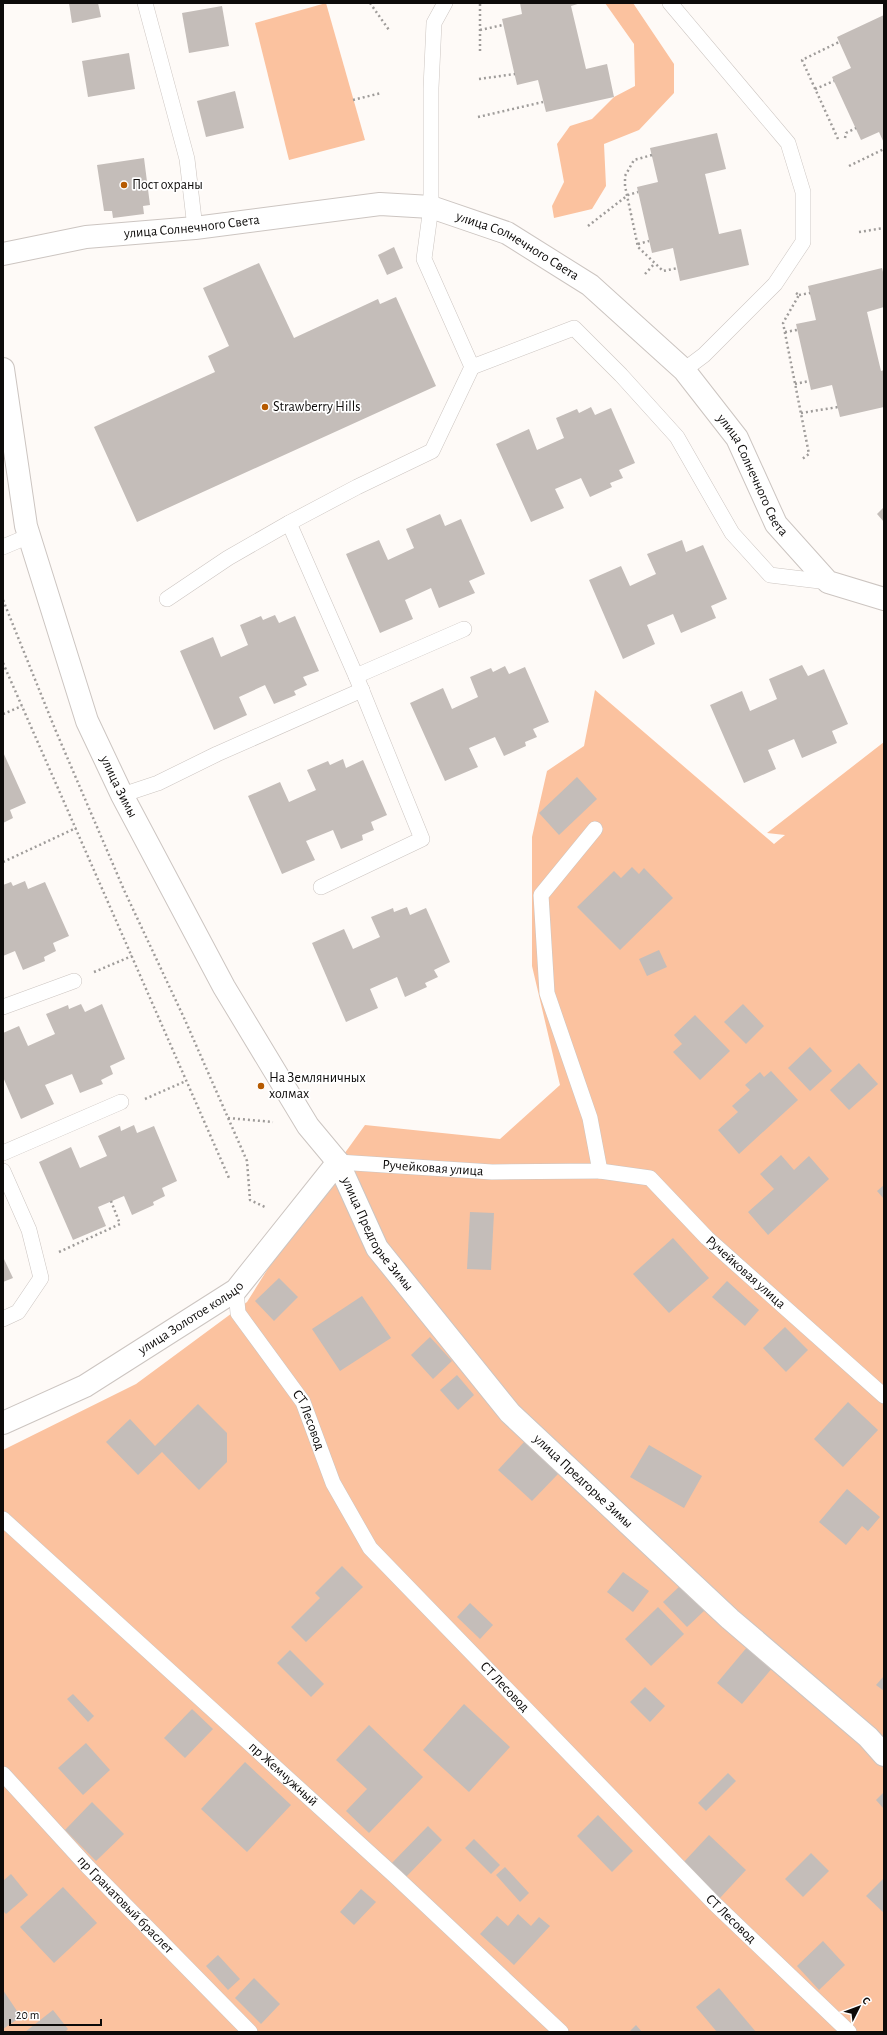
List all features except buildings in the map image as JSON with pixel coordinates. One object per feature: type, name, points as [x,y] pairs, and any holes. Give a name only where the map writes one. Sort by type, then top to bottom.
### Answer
[{"type":"street","name":"улица Солнечного Света","points":[[3,254],[86,237],[195,228],[380,204],[430,207],[507,233],[590,285],[684,370],[737,438],[776,524],[828,582]]},
{"type":"street","name":"улица Зимы","points":[[3,369],[26,526],[87,721],[122,795],[224,987],[308,1126],[338,1162]]},
{"type":"street","points":[[828,582],[884,599]]},
{"type":"street","name":"улица Золотое кольцо","points":[[3,1423],[85,1386],[236,1290],[338,1162]]},
{"type":"street","name":"улица Предгорье Зимы","points":[[338,1162],[377,1248],[510,1413],[730,1619],[868,1737],[884,1755]]},
{"type":"lane","points":[[145,3],[187,159],[195,228]]},
{"type":"lane","points":[[445,3],[434,23],[431,88],[430,207],[424,259],[472,367]]},
{"type":"lane","points":[[670,3],[788,143],[803,192],[803,242],[776,284],[704,355],[684,370]]},
{"type":"lane","points":[[167,599],[228,558],[289,523],[357,487],[432,451],[472,367],[574,328],[621,375],[677,437],[732,532],[770,575],[828,582]]},
{"type":"lane","points":[[289,523],[359,683],[422,839],[321,887]]},
{"type":"lane","points":[[3,547],[29,536]]},
{"type":"lane","points":[[122,795],[158,784],[359,683],[464,628]]},
{"type":"lane","points":[[595,829],[542,895],[547,993],[590,1118],[600,1171]]},
{"type":"lane","points":[[3,1007],[74,980]]},
{"type":"lane","points":[[3,1154],[121,1102]]},
{"type":"lane","name":"Ручейковая улица","points":[[338,1162],[492,1172],[600,1171],[650,1178],[707,1238],[884,1396]]},
{"type":"lane","points":[[3,1171],[29,1230],[41,1278],[18,1312],[3,1319]]},
{"type":"lane","name":"СТ Лесовод","points":[[236,1290],[238,1313],[303,1402],[333,1484],[370,1548],[715,1904],[849,2032]]},
{"type":"lane","name":"пр Жемчужный","points":[[3,1519],[396,1877],[561,2032]]},
{"type":"lane","name":"пр Гранатовый браслет","points":[[3,1774],[88,1867],[250,2032]]},
{"type":"path","points":[[370,3],[389,30]]},
{"type":"path","points":[[480,3],[480,50]]},
{"type":"path","points":[[480,30],[503,25]]},
{"type":"path","points":[[838,139],[802,60],[839,42]]},
{"type":"path","points":[[479,79],[515,74]]},
{"type":"path","points":[[816,89],[834,81]]},
{"type":"path","points":[[353,100],[381,93]]},
{"type":"path","points":[[478,116],[543,102]]},
{"type":"path","points":[[845,138],[846,133],[856,128]]},
{"type":"path","points":[[849,166],[884,149]]},
{"type":"path","points":[[652,155],[634,160],[626,176],[638,247],[663,271],[678,268]]},
{"type":"path","points":[[588,226],[628,195],[638,192]]},
{"type":"path","points":[[859,232],[884,228]]},
{"type":"path","points":[[638,244],[650,240]]},
{"type":"path","points":[[645,274],[655,263]]},
{"type":"path","points":[[795,291],[799,295]]},
{"type":"path","points":[[801,460],[809,454],[783,323],[799,295],[810,293]]},
{"type":"path","points":[[785,332],[797,330]]},
{"type":"path","points":[[795,384],[809,381]]},
{"type":"path","points":[[801,413],[838,406]]},
{"type":"path","points":[[3,600],[55,729],[121,883],[247,1161],[250,1200],[292,1220]]},
{"type":"path","points":[[3,663],[229,1178]]},
{"type":"path","points":[[3,714],[22,706]]},
{"type":"path","points":[[3,862],[76,828]]},
{"type":"path","points":[[74,980],[132,956]]},
{"type":"path","points":[[121,1102],[135,1103],[186,1081]]},
{"type":"path","points":[[228,1118],[308,1126]]},
{"type":"path","points":[[58,1252],[120,1224],[111,1201]]},
{"type":"shaded area","points":[[326,3],[365,140],[289,160],[255,23]]},
{"type":"shaded area","points":[[605,3],[633,3],[674,64],[674,93],[639,130],[604,144],[606,186],[592,209],[554,218],[552,206],[564,182],[557,144],[570,126],[592,119],[614,97],[635,86],[634,44]]},
{"type":"shaded area","points":[[595,690],[774,844],[785,835],[767,833],[884,742],[884,2032],[3,2032],[3,1450],[136,1384],[247,1302],[311,1200],[365,1125],[500,1139],[560,1085],[532,966],[532,837],[547,771],[584,746]]},
{"type":"place","name":"Пост охраны","points":[[124,185]]},
{"type":"place","name":"Strawberry Hills","points":[[265,407]]},
{"type":"place","name":"На Земляничных холмах","points":[[261,1086]]}]
